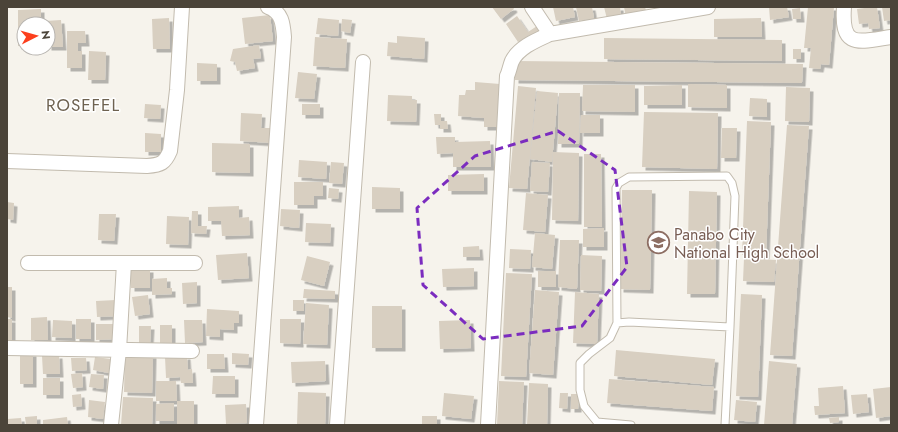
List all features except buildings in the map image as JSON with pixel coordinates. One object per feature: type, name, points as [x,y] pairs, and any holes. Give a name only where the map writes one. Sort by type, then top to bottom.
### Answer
[{"type":"street","points":[[7,161],[147,166],[161,164],[166,160],[170,151],[178,90],[182,7]]},
{"type":"street","points":[[256,425],[284,37],[283,25],[280,17],[275,10],[268,7]]},
{"type":"street","points":[[532,7],[550,34]]},
{"type":"street","points":[[488,425],[507,76],[512,61],[519,52],[531,43],[550,34],[708,7]]},
{"type":"street","points":[[844,7],[843,19],[845,31],[850,38],[857,40],[891,37]]},
{"type":"street","points":[[337,425],[363,62]]},
{"type":"street","points":[[28,263],[195,263]]},
{"type":"street","points":[[111,425],[119,350],[124,263]]},
{"type":"street","points":[[7,348],[192,351]]},
{"type":"lane","points":[[631,425],[596,422],[584,406],[580,390],[580,363],[610,338],[617,323],[616,188],[619,184],[630,177],[727,176],[732,183],[735,196],[725,425]]},
{"type":"lane","points":[[617,323],[629,322],[730,327]]},
{"type":"highlighted area","points":[[558,131],[615,170],[627,267],[582,326],[483,339],[423,285],[417,208],[475,156]]},
{"type":"place","name":"Panabo City National High School","points":[[659,243]]},
{"type":"district","name":"ROSEFEL","points":[[83,105]]}]
